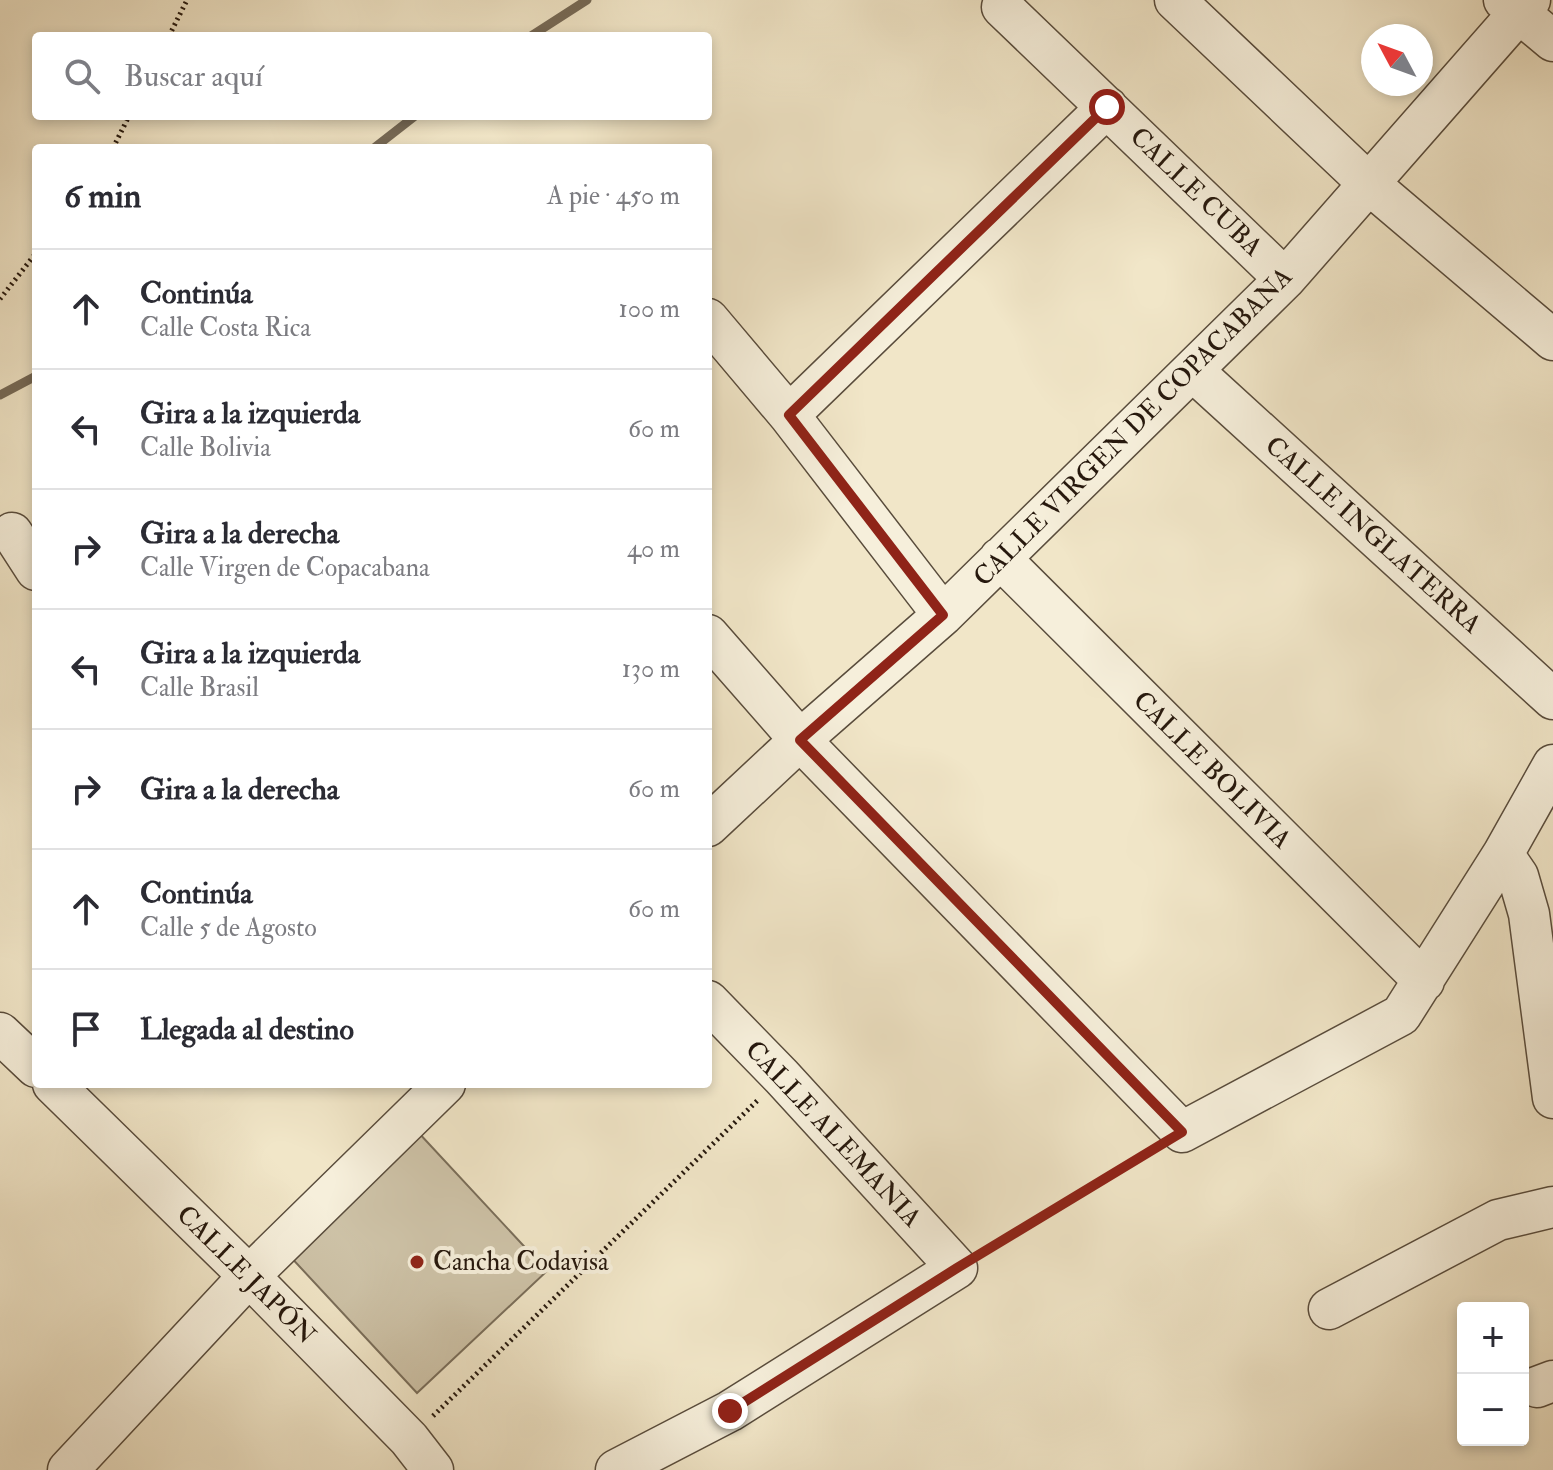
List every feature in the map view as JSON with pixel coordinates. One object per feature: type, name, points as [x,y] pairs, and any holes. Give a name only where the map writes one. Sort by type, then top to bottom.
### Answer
[{"type":"street","points":[[1175,0],[1368,183],[1553,340]]},
{"type":"street","points":[[1518,4],[1553,41]]},
{"type":"street","name":"CALLE VIRGEN DE COPACABANA","points":[[712,822],[800,740],[943,615],[1285,279],[1518,4]]},
{"type":"street","name":"CALLE CUBA","points":[[1002,7],[1285,279]]},
{"type":"street","points":[[789,415],[1107,107]]},
{"type":"street","points":[[712,324],[789,415],[943,615]]},
{"type":"street","name":"CALLE INGLATERRA","points":[[1193,371],[1553,699]]},
{"type":"street","points":[[16,530],[32,562]]},
{"type":"street","name":"CALLE BOLIVIA","points":[[1000,558],[1424,981]]},
{"type":"street","points":[[712,640],[800,740],[1182,1132],[1401,1015],[1503,854],[1553,765]]},
{"type":"street","points":[[1503,854],[1518,876],[1529,914],[1553,1098]]},
{"type":"street","name":"CALLE ALEMANIA","points":[[712,1005],[957,1268]]},
{"type":"street","points":[[0,1033],[32,1063]]},
{"type":"street","name":"CALLE JAPÓN","points":[[57,1088],[249,1276],[409,1439],[433,1470]]},
{"type":"street","points":[[68,1470],[249,1276],[441,1088]]},
{"type":"street","points":[[1329,1309],[1498,1220],[1553,1207]]},
{"type":"street","points":[[616,1470],[730,1411],[957,1268]]},
{"type":"path","points":[[171,32],[187,0]]},
{"type":"path","points":[[115,144],[127,120]]},
{"type":"path","points":[[0,299],[32,258]]},
{"type":"path","points":[[409,1439],[782,1077]]},
{"type":"path","points":[[957,1268],[1182,1132]]},
{"type":"shaded area","name":"Cancha Codavisa","points":[[417,1131],[547,1271],[417,1393],[287,1253]]},
{"type":"waterway","points":[[537,32],[587,0]]},
{"type":"waterway","points":[[379,144],[410,120]]},
{"type":"waterway","points":[[0,395],[32,378]]},
{"type":"place","name":"Cancha Codavisa","points":[[417,1262]]},
{"type":"route","points":[[730,1411],[957,1268],[1182,1132],[800,740],[943,615],[789,415],[1107,107]]}]
